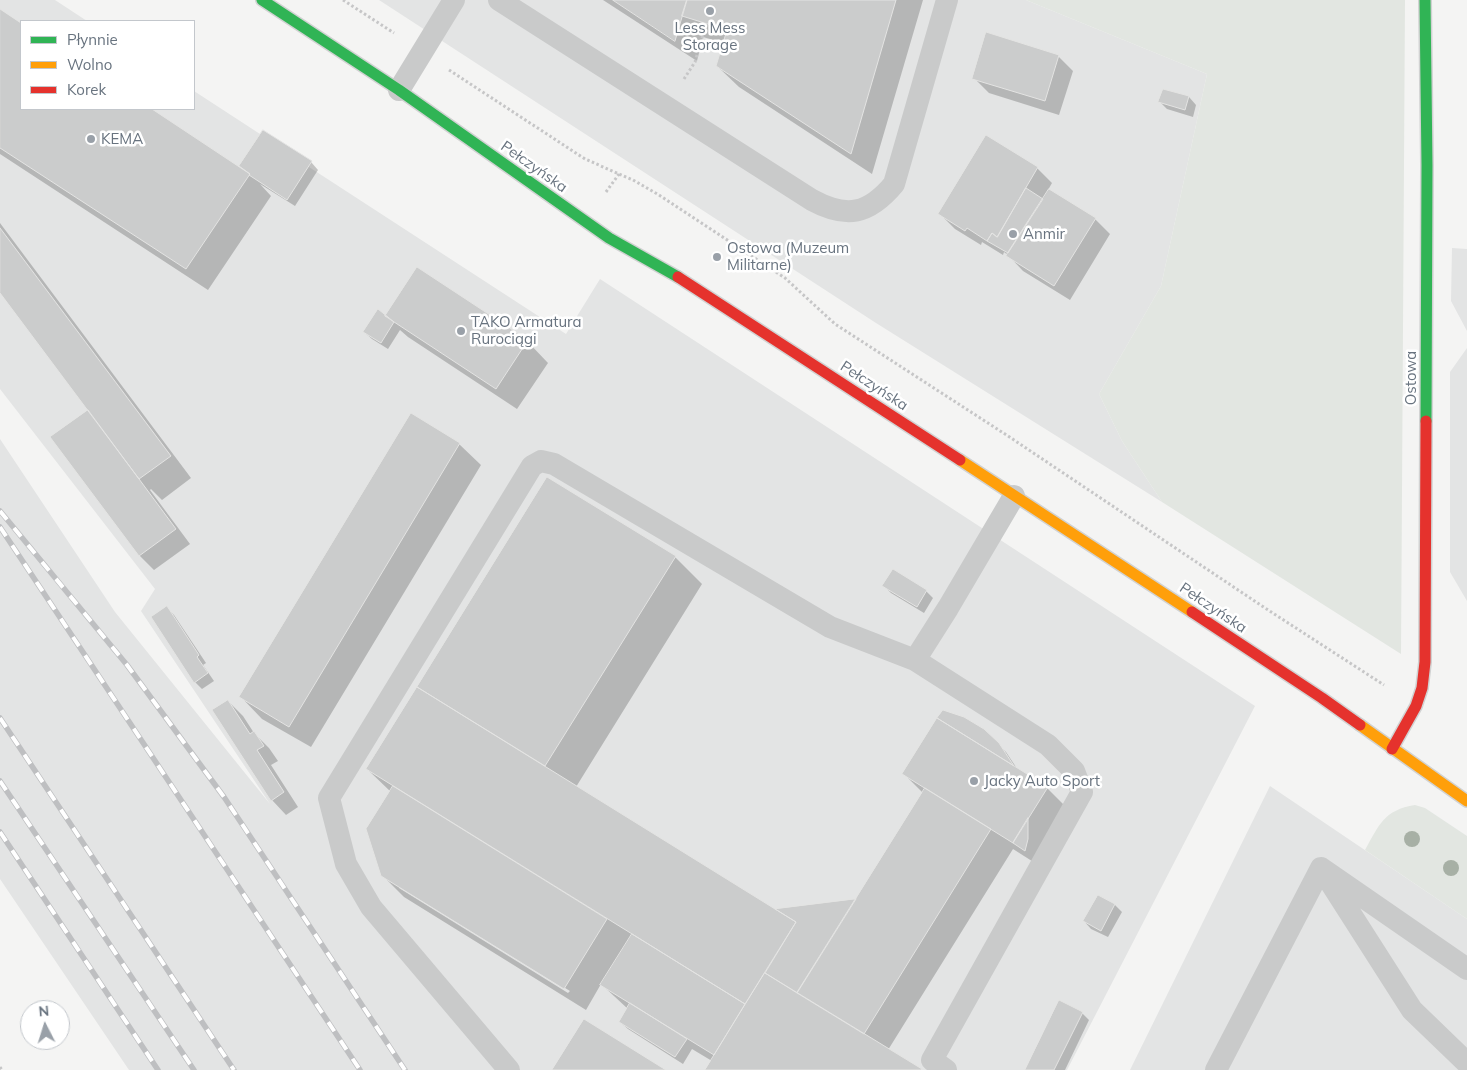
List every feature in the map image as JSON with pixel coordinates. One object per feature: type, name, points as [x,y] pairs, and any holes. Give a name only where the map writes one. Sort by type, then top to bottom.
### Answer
[{"type":"main road","name":"Pełczyńska","points":[[262,0],[399,90],[609,238],[692,285],[1322,698],[1467,801]]},
{"type":"main road","name":"Ostowa","points":[[1392,749],[1416,706],[1422,688],[1425,662],[1427,165],[1425,0]]},
{"type":"lane","points":[[399,90],[454,0]]},
{"type":"lane","points":[[499,0],[812,200],[829,209],[847,212],[866,208],[882,198],[894,184],[947,0]]},
{"type":"lane","points":[[509,1070],[371,907],[346,864],[329,798],[532,466],[541,460],[554,464],[830,627],[915,660],[1048,745],[1074,770],[1082,792],[932,1060],[946,1070]]},
{"type":"lane","points":[[915,660],[1014,496]]},
{"type":"lane","points":[[1321,868],[1467,969]]},
{"type":"lane","points":[[1321,868],[1412,1010],[1467,1064]]},
{"type":"lane","points":[[1216,1070],[1321,868]]},
{"type":"path","points":[[343,0],[585,159],[633,180],[683,210],[785,278],[835,324],[1008,436],[1264,608],[1416,706]]},
{"type":"path","points":[[666,108],[695,62],[706,24]]},
{"type":"path","points":[[0,1066],[2,1070]]},
{"type":"shaded area","points":[[0,0],[55,0],[85,20],[20,20],[20,110],[195,110],[195,92],[260,134],[263,130],[312,161],[309,167],[566,334],[600,279],[1255,706],[1067,1070],[129,1070],[0,879],[0,439],[115,612],[270,804],[141,611],[155,589],[0,389]]},
{"type":"shaded area","points":[[379,0],[1026,0],[1207,74],[1161,286],[1099,394],[1122,441],[1162,502],[876,323]]},
{"type":"shaded area","points":[[1026,0],[1405,0],[1401,654],[1162,502],[1122,441],[1099,394],[1161,286],[1207,74]]},
{"type":"shaded area","points":[[1452,248],[1467,249],[1467,331],[1451,301]]},
{"type":"shaded area","points":[[1467,348],[1467,601],[1450,572],[1450,372]]},
{"type":"shaded area","points":[[1270,786],[1467,919],[1467,1070],[1130,1070]]},
{"type":"shaded area","points":[[1415,805],[1425,808],[1467,836],[1467,919],[1365,850],[1379,826],[1389,815],[1405,807]]},
{"type":"building","points":[[613,0],[687,0],[675,41]]},
{"type":"building","points":[[687,0],[896,0],[851,154],[716,66],[727,30],[682,16]]},
{"type":"building","points":[[0,9],[20,22],[20,110],[154,110],[250,174],[186,269],[0,148]]},
{"type":"building","points":[[986,32],[1059,55],[1045,101],[972,79]]},
{"type":"building","points":[[1163,89],[1189,96],[1185,110],[1158,102]]},
{"type":"building","points":[[263,130],[312,161],[287,200],[249,175],[239,166]]},
{"type":"building","points":[[986,135],[1038,167],[997,237],[992,233],[987,241],[967,228],[965,231],[938,214]]},
{"type":"building","points":[[1026,188],[1043,199],[1008,253],[987,241],[992,233],[997,237]]},
{"type":"building","points":[[1049,189],[1096,218],[1054,286],[1006,256]]},
{"type":"building","points":[[0,228],[171,456],[139,479],[0,293]]},
{"type":"building","name":"TAKO Armatura Rurociągi","points":[[417,267],[528,340],[496,389],[385,316]]},
{"type":"building","points":[[378,309],[394,322],[381,343],[363,332]]},
{"type":"building","points":[[88,410],[176,529],[139,556],[50,437]]},
{"type":"building","points":[[411,413],[460,443],[289,727],[239,697]]},
{"type":"building","points":[[547,477],[676,556],[545,766],[417,687]]},
{"type":"building","points":[[893,569],[927,590],[917,607],[882,586]]},
{"type":"building","points":[[167,606],[199,655],[197,657],[208,673],[194,683],[151,617]]},
{"type":"building","points":[[417,687],[796,922],[745,1004],[366,769]]},
{"type":"building","points":[[228,700],[250,734],[254,731],[264,746],[257,750],[284,792],[271,801],[212,710]]},
{"type":"building","points":[[943,710],[964,717],[984,729],[999,743],[1014,766],[937,718]]},
{"type":"building","points":[[937,718],[1048,787],[1013,843],[902,774]]},
{"type":"building","points":[[393,786],[607,919],[564,989],[381,876],[366,829]]},
{"type":"building","points":[[925,788],[991,829],[864,1034],[797,993]]},
{"type":"building","points":[[1028,818],[1028,839],[1025,851],[1013,843]]},
{"type":"building","points":[[1098,895],[1115,904],[1101,931],[1083,921]]},
{"type":"building","points":[[856,899],[797,993],[765,973],[796,922],[775,909]]},
{"type":"building","points":[[632,934],[745,1004],[714,1055],[600,985]]},
{"type":"building","points":[[765,973],[922,1069],[705,1070]]},
{"type":"building","points":[[1059,1000],[1083,1012],[1054,1070],[1025,1070]]},
{"type":"building","points":[[630,1003],[687,1039],[675,1057],[619,1022]]},
{"type":"building","points":[[584,1019],[666,1070],[552,1070]]},
{"type":"railway","points":[[0,511],[127,665],[224,797],[405,1070]]},
{"type":"railway","points":[[0,527],[360,1070]]},
{"type":"railway","points":[[0,718],[234,1070]]},
{"type":"railway","points":[[0,781],[194,1070]]},
{"type":"railway","points":[[0,832],[158,1070]]},
{"type":"traffic: fast","points":[[262,0],[399,90],[609,238],[678,277]]},
{"type":"traffic: fast","points":[[1425,0],[1427,165],[1426,421]]},
{"type":"traffic: slow","points":[[960,460],[1192,612]]},
{"type":"traffic: slow","points":[[1360,725],[1467,801]]},
{"type":"traffic: jam","points":[[678,277],[960,460]]},
{"type":"traffic: jam","points":[[1392,749],[1416,706],[1422,688],[1425,662],[1426,421]]},
{"type":"traffic: jam","points":[[1192,612],[1360,725]]},
{"type":"place","name":"Less Mess Storage","points":[[710,11]]},
{"type":"place","name":"KEMA","points":[[91,139]]},
{"type":"place","name":"Anmir","points":[[1013,234]]},
{"type":"place","name":"Ostowa (Muzeum Militarne)","points":[[717,257]]},
{"type":"place","name":"TAKO Armatura Rurociągi","points":[[461,331]]},
{"type":"place","name":"Jacky Auto Sport","points":[[974,781]]}]
